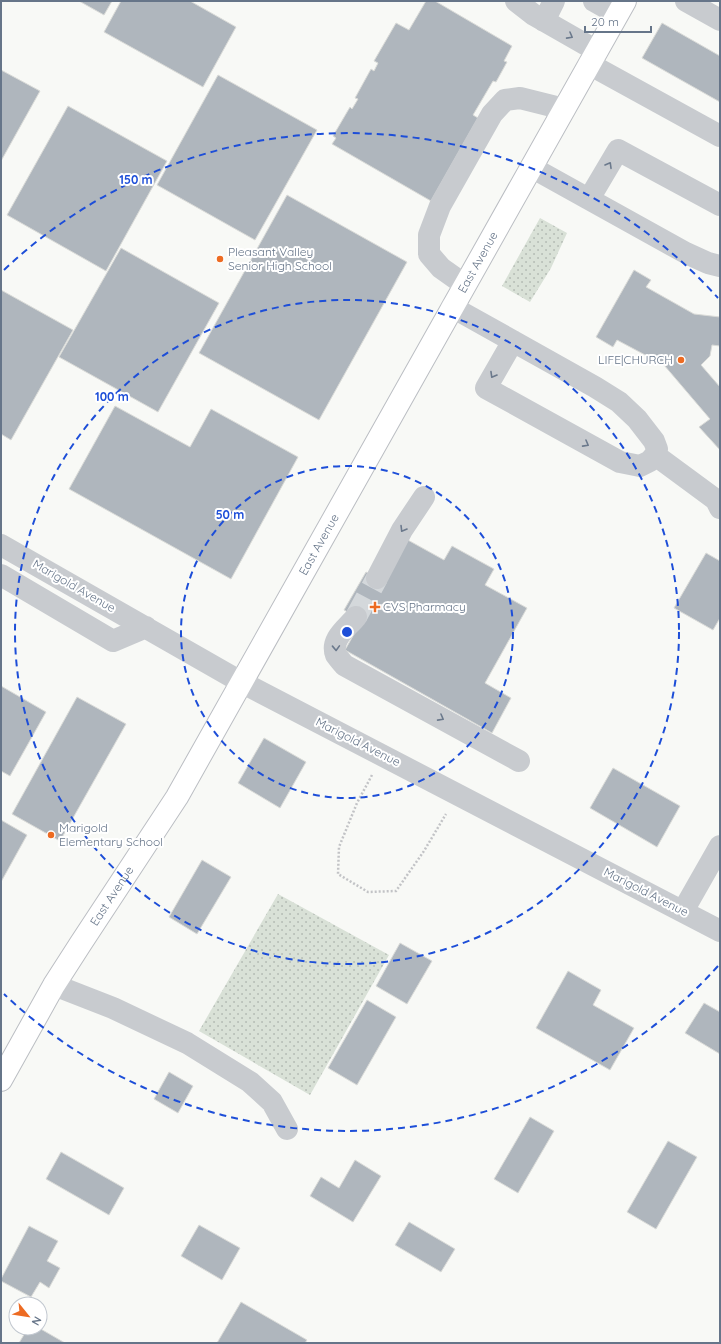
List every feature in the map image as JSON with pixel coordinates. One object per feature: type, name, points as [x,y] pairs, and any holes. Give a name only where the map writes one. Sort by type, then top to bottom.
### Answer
[{"type":"main road","name":"East Avenue","points":[[1,1080],[54,986],[81,942],[177,797],[621,8]]},
{"type":"street","points":[[516,1],[593,57],[720,136]]},
{"type":"street","points":[[544,20],[554,1]]},
{"type":"street","points":[[594,1],[621,8]]},
{"type":"street","points":[[686,1],[720,20]]},
{"type":"street","points":[[465,285],[441,268],[429,254],[429,236],[440,206],[492,114],[505,100],[520,98],[564,110]]},
{"type":"street","points":[[589,199],[618,150],[720,205]]},
{"type":"street","points":[[531,167],[686,253],[708,263],[720,266]]},
{"type":"street","points":[[452,307],[596,387],[619,402],[637,419],[654,441],[657,449],[650,462],[640,466],[620,462],[486,388],[513,341]]},
{"type":"street","points":[[655,455],[716,500],[720,508]]},
{"type":"street","points":[[377,578],[402,530],[424,497]]},
{"type":"street","name":"Marigold Avenue","points":[[1,545],[241,682],[720,931]]},
{"type":"street","points":[[1,576],[113,641],[146,628]]},
{"type":"street","points":[[356,617],[342,632],[335,643],[336,655],[344,665],[519,761]]},
{"type":"street","points":[[683,911],[720,846]]},
{"type":"street","points":[[54,986],[112,1008],[187,1043],[250,1082],[272,1102],[287,1129]]},
{"type":"path","points":[[382,755],[357,803],[339,847],[338,874],[368,892],[396,891],[424,851],[458,794]]},
{"type":"shaded area","points":[[540,218],[567,233],[551,268],[530,302],[502,286]]},
{"type":"shaded area","points":[[278,894],[389,955],[310,1095],[199,1031]]},
{"type":"building","points":[[79,1],[112,1],[104,15]]},
{"type":"building","points":[[121,1],[190,1],[236,27],[203,87],[104,32]]},
{"type":"building","points":[[426,1],[435,1],[512,46],[504,61],[507,62],[496,82],[493,81],[473,115],[478,118],[431,201],[332,144],[336,138],[333,136],[350,107],[352,109],[358,99],[355,98],[371,69],[374,71],[378,63],[374,61],[396,23],[409,30]]},
{"type":"building","points":[[662,23],[720,56],[720,102],[642,58]]},
{"type":"building","points":[[1,70],[40,91],[1,161]]},
{"type":"building","points":[[218,75],[317,130],[255,240],[157,185]]},
{"type":"building","points":[[68,106],[167,161],[106,271],[7,215]]},
{"type":"building","points":[[287,195],[407,262],[319,420],[199,353]]},
{"type":"building","points":[[121,248],[219,303],[158,412],[59,357]]},
{"type":"building","name":"LIFE|CHURCH","points":[[634,270],[651,280],[646,287],[694,314],[720,317],[720,346],[712,345],[710,356],[701,365],[720,387],[720,450],[699,427],[710,419],[664,365],[617,340],[613,347],[596,337]]},
{"type":"building","points":[[1,290],[73,330],[11,440],[1,434]]},
{"type":"building","points":[[115,406],[190,447],[211,409],[298,457],[231,579],[69,489]]},
{"type":"building","name":"CVS Pharmacy","points":[[406,539],[444,560],[452,546],[494,569],[485,585],[527,608],[485,683],[511,698],[492,733],[345,650],[362,620],[344,610],[366,572],[382,581]]},
{"type":"building","points":[[706,553],[720,561],[720,618],[713,630],[674,608]]},
{"type":"building","points":[[1,686],[46,712],[10,776],[1,771]]},
{"type":"building","points":[[77,697],[126,724],[60,841],[12,814]]},
{"type":"building","points":[[264,738],[306,762],[280,808],[238,783]]},
{"type":"building","points":[[613,768],[680,806],[657,847],[590,808]]},
{"type":"building","points":[[1,820],[27,835],[1,882]]},
{"type":"building","points":[[202,860],[231,877],[197,934],[169,917]]},
{"type":"building","points":[[400,943],[432,961],[407,1004],[376,986]]},
{"type":"building","points":[[568,971],[601,990],[593,1005],[634,1028],[610,1070],[536,1028]]},
{"type":"building","points":[[367,1000],[396,1017],[357,1085],[328,1068]]},
{"type":"building","points":[[704,1003],[720,1012],[720,1054],[685,1033]]},
{"type":"building","points":[[169,1072],[193,1086],[178,1113],[154,1099]]},
{"type":"building","points":[[530,1117],[554,1131],[518,1193],[494,1179]]},
{"type":"building","points":[[668,1141],[697,1157],[656,1229],[627,1212]]},
{"type":"building","points":[[61,1152],[124,1188],[109,1215],[46,1179]]},
{"type":"building","points":[[355,1160],[381,1176],[353,1222],[310,1196],[321,1177],[339,1188]]},
{"type":"building","points":[[409,1222],[455,1249],[441,1272],[395,1245]]},
{"type":"building","points":[[199,1225],[240,1248],[222,1280],[181,1256]]},
{"type":"building","points":[[29,1226],[58,1241],[47,1261],[60,1268],[49,1288],[40,1282],[32,1296],[29,1296],[1,1281]]},
{"type":"building","points":[[241,1302],[307,1340],[305,1343],[217,1343]]},
{"type":"building","points":[[48,1333],[65,1343],[19,1343],[23,1336],[48,1336]]},
{"type":"tunnel","points":[[356,617],[377,578]]},
{"type":"place","name":"Pleasant Valley Senior High School","points":[[220,259]]},
{"type":"place","name":"LIFE|CHURCH","points":[[681,360]]},
{"type":"place","name":"CVS Pharmacy","points":[[375,607]]},
{"type":"place","name":"Marigold Elementary School","points":[[51,835]]}]
